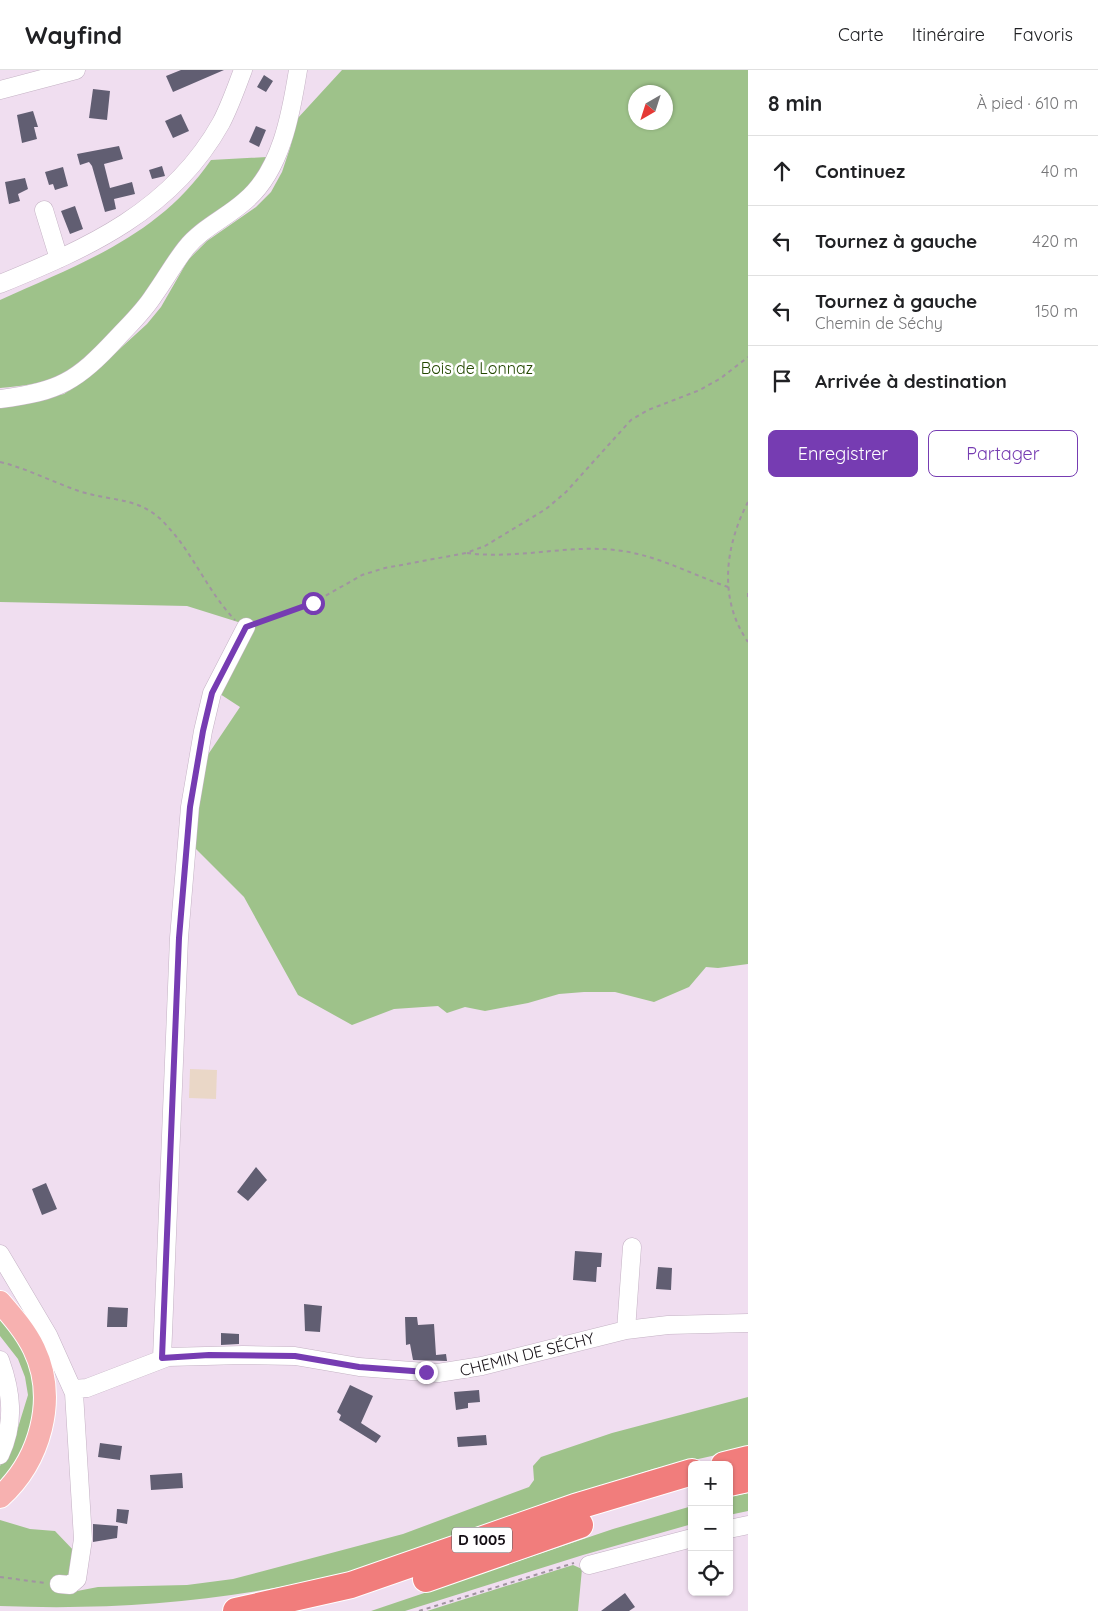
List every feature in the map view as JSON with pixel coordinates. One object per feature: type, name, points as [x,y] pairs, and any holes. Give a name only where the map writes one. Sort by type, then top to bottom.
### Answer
[{"type":"highway","points":[[733,1463],[748,1460]]},
{"type":"highway","name":"D 1005","points":[[236,1611],[351,1585],[602,1498],[688,1473]]},
{"type":"highway","points":[[733,1481],[748,1479]]},
{"type":"highway","name":"D 1005","points":[[317,1611],[409,1585],[585,1523],[688,1492]]},
{"type":"main road","points":[[0,1302],[23,1330],[35,1351],[42,1373],[45,1397],[43,1421],[36,1444],[19,1475],[0,1497]]},
{"type":"street","points":[[0,90],[76,70]]},
{"type":"street","points":[[0,284],[59,259],[114,232],[146,209],[175,184],[200,155],[222,122],[243,70]]},
{"type":"street","points":[[0,399],[51,390],[85,371],[146,307],[181,254],[194,239],[254,193],[268,174],[277,153],[289,112],[298,70]]},
{"type":"street","points":[[44,210],[59,259]]},
{"type":"street","points":[[162,1358],[179,938],[190,807],[203,731],[212,693],[246,627]]},
{"type":"street","points":[[626,1330],[632,1247]]},
{"type":"street","points":[[0,1254],[48,1335],[73,1389],[82,1548],[77,1579],[70,1585],[59,1584]]},
{"type":"street","name":"CHEMIN DE SÉCHY","points":[[73,1389],[87,1388],[162,1358],[209,1355],[278,1355],[312,1358],[368,1368],[450,1372],[626,1330],[668,1325],[748,1323]]},
{"type":"street","points":[[0,1360],[7,1378],[12,1414],[0,1456]]},
{"type":"street","points":[[733,1528],[748,1525]]},
{"type":"street","points":[[589,1566],[688,1539]]},
{"type":"path","points":[[0,462],[36,473],[84,492],[139,504],[153,513],[168,526],[180,542],[227,612],[246,627],[313,603],[362,575],[414,562],[466,553],[485,546],[546,509],[566,492],[631,420],[648,410],[700,390],[721,378],[748,357]]},
{"type":"path","points":[[748,502],[734,533],[728,587],[735,620],[748,642]]},
{"type":"path","points":[[466,553],[504,555],[563,550],[622,551],[676,566],[728,587]]},
{"type":"path","points":[[748,594],[748,600]]},
{"type":"path","points":[[419,1611],[568,1564],[589,1566]]},
{"type":"path","points":[[0,1577],[59,1584]]},
{"type":"shaded area","points":[[190,1069],[217,1070],[216,1099],[189,1098]]},
{"type":"green space","name":"Bois de Lonnaz","points":[[342,70],[748,70],[748,964],[718,968],[706,967],[689,987],[654,1002],[615,992],[584,992],[559,994],[528,1003],[485,1011],[465,1007],[447,1013],[438,1006],[394,1009],[352,1025],[298,995],[244,897],[192,845],[203,762],[240,707],[220,694],[254,627],[187,606],[0,602],[0,406],[26,403],[64,394],[90,376],[147,324],[161,307],[188,260],[207,241],[256,207],[271,192],[282,172],[297,119]]},
{"type":"green space","points":[[267,157],[244,192],[230,208],[168,269],[91,354],[66,372],[42,382],[0,388],[0,300],[88,260],[142,228],[167,209],[190,187],[211,160]]},
{"type":"green space","points":[[0,1313],[20,1336],[38,1393],[27,1443],[0,1485],[0,1466],[16,1434],[28,1395],[25,1377],[18,1359],[0,1336]]},
{"type":"green space","points":[[748,1397],[748,1448],[653,1469],[369,1566],[279,1587],[186,1601],[93,1607],[0,1606],[0,1520],[30,1529],[55,1531],[76,1553],[72,1592],[98,1587],[187,1585],[233,1579],[403,1534],[529,1487],[534,1480],[533,1466],[541,1457],[612,1433]]},
{"type":"green space","points":[[748,1493],[748,1511],[733,1514],[733,1496]]},
{"type":"green space","points":[[688,1507],[688,1525],[583,1555],[405,1611],[371,1611],[613,1529]]},
{"type":"green space","points":[[573,1565],[582,1569],[578,1611],[427,1611]]},
{"type":"building","points":[[181,70],[224,70],[173,92],[166,76]]},
{"type":"building","points":[[264,75],[273,81],[266,92],[257,87]]},
{"type":"building","points":[[93,89],[110,91],[107,120],[89,118]]},
{"type":"building","points":[[33,111],[38,127],[34,127],[37,139],[22,143],[17,115]]},
{"type":"building","points":[[181,114],[189,131],[173,138],[165,121]]},
{"type":"building","points":[[256,126],[266,130],[259,147],[249,142]]},
{"type":"building","points":[[119,146],[123,159],[104,164],[110,188],[132,182],[135,194],[114,199],[116,209],[105,212],[92,166],[89,162],[80,165],[77,154]]},
{"type":"building","points":[[162,166],[165,176],[152,179],[149,170]]},
{"type":"building","points":[[63,167],[68,186],[55,190],[53,184],[49,185],[45,172]]},
{"type":"building","points":[[25,178],[28,189],[18,194],[20,201],[9,204],[5,182]]},
{"type":"building","points":[[75,206],[83,229],[70,234],[61,211]]},
{"type":"building","points":[[256,1167],[267,1180],[248,1201],[237,1192]]},
{"type":"building","points":[[46,1183],[57,1209],[42,1215],[32,1189]]},
{"type":"building","points":[[575,1251],[602,1253],[601,1267],[597,1267],[596,1282],[573,1280]]},
{"type":"building","points":[[658,1267],[672,1268],[671,1290],[656,1289]]},
{"type":"building","points":[[304,1304],[322,1306],[320,1332],[305,1331]]},
{"type":"building","points":[[108,1307],[128,1308],[127,1327],[107,1327]]},
{"type":"building","points":[[405,1317],[417,1317],[418,1325],[434,1324],[436,1355],[446,1354],[447,1361],[413,1360],[410,1344],[406,1345]]},
{"type":"building","points":[[221,1333],[239,1334],[239,1344],[221,1345]]},
{"type":"building","points":[[350,1385],[373,1396],[361,1423],[381,1436],[376,1443],[339,1420],[341,1415],[337,1412]]},
{"type":"building","points":[[479,1390],[480,1402],[468,1403],[468,1408],[456,1410],[454,1392]]},
{"type":"building","points":[[486,1435],[487,1445],[458,1447],[457,1437]]},
{"type":"building","points":[[100,1443],[122,1446],[120,1460],[98,1457]]},
{"type":"building","points":[[182,1473],[183,1488],[151,1490],[150,1475]]},
{"type":"building","points":[[117,1509],[129,1510],[127,1524],[116,1522]]},
{"type":"building","points":[[93,1524],[118,1526],[117,1538],[93,1542]]},
{"type":"building","points":[[625,1593],[635,1607],[629,1611],[601,1611]]},
{"type":"route","points":[[313,603],[246,627],[212,693],[203,731],[190,807],[179,938],[162,1358],[209,1355],[278,1355],[322,1359],[359,1367],[426,1372]]}]
